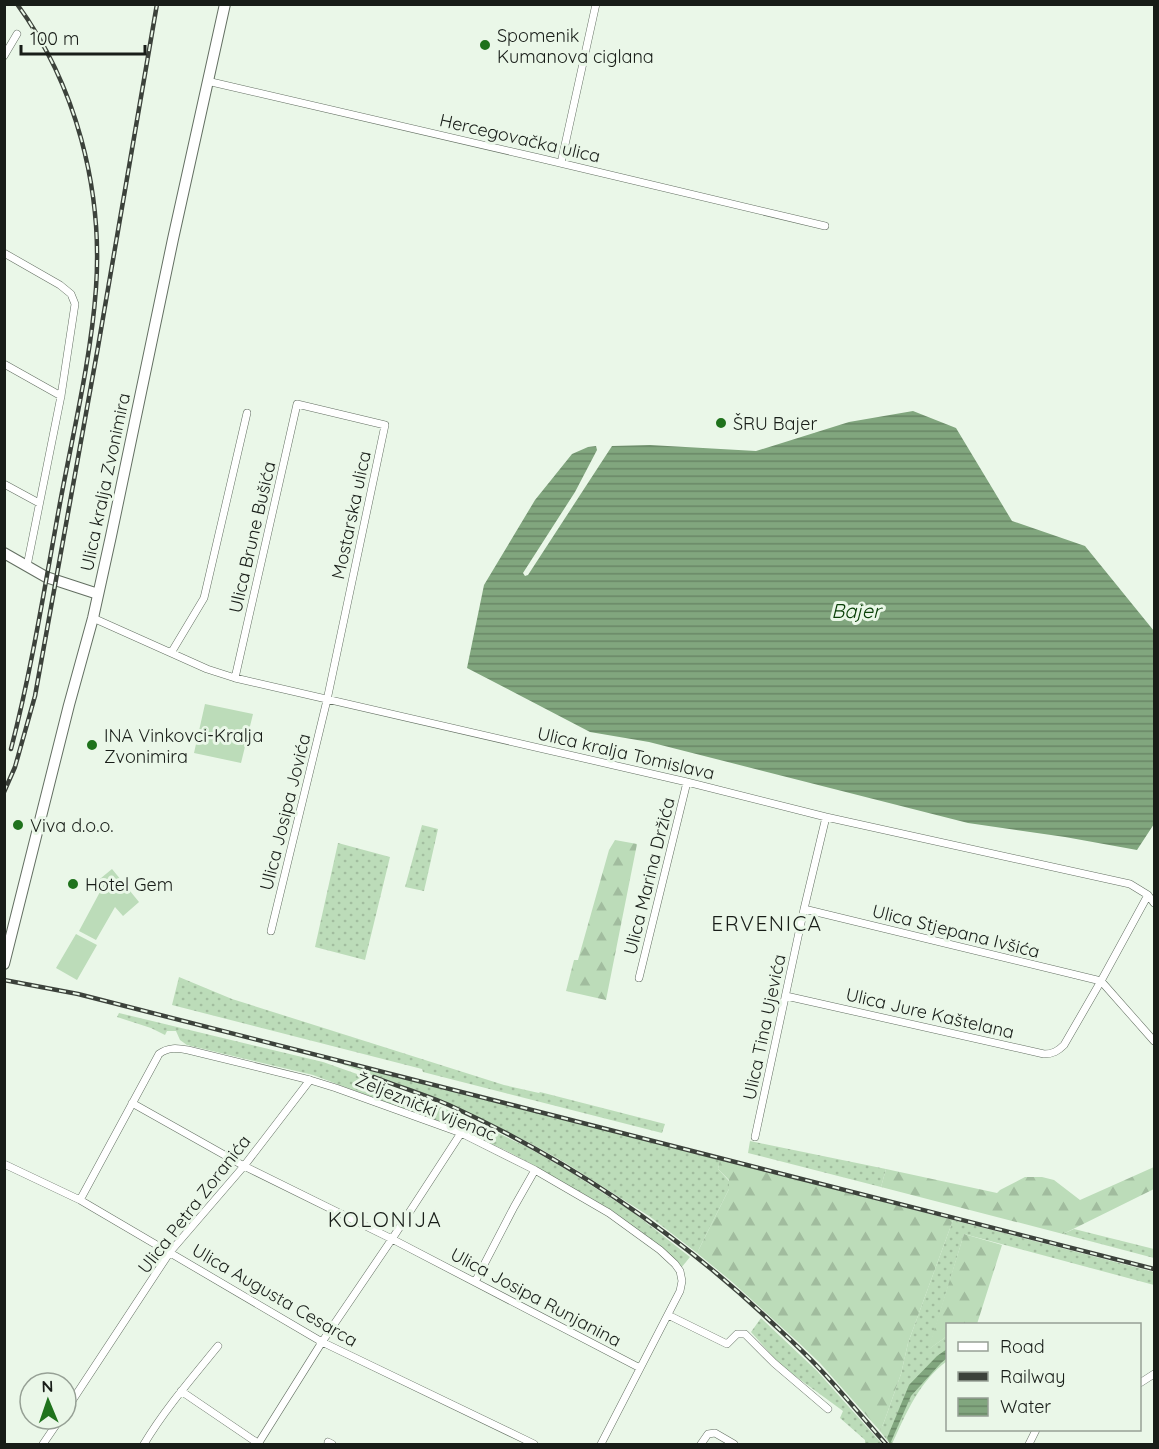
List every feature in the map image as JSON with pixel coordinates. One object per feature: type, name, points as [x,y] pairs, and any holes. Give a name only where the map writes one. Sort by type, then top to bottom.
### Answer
[{"type":"main road","name":"Ulica kralja Zvonimira","points":[[4,964],[93,618],[225,4]]},
{"type":"main road","points":[[4,553],[51,579],[98,594]]},
{"type":"street","points":[[561,163],[596,4]]},
{"type":"street","points":[[4,56],[18,34]]},
{"type":"street","name":"Hercegovačka ulica","points":[[207,81],[825,226]]},
{"type":"street","points":[[4,253],[60,285],[71,294],[75,304],[61,396],[27,566]]},
{"type":"street","points":[[4,364],[61,396]]},
{"type":"street","name":"Ulica Brune Bušića","points":[[235,678],[297,404]]},
{"type":"street","name":"Mostarska ulica","points":[[297,404],[385,425],[327,700]]},
{"type":"street","points":[[171,653],[204,598],[247,413]]},
{"type":"street","points":[[4,484],[39,503]]},
{"type":"street","name":"Ulica kralja Tomislava","points":[[93,618],[207,669],[235,678],[687,782],[826,817],[1130,884],[1148,895],[1155,903]]},
{"type":"street","name":"Ulica Josipa Jovića","points":[[271,931],[327,700]]},
{"type":"street","name":"Ulica Marina Držića","points":[[639,978],[687,782]]},
{"type":"street","name":"Ulica Tina Ujevića","points":[[755,1137],[826,817]]},
{"type":"street","points":[[1148,895],[1101,981],[1155,1041]]},
{"type":"street","name":"Ulica Stjepana Ivšića","points":[[804,909],[1101,981]]},
{"type":"street","name":"Ulica Jure Kaštelana","points":[[786,996],[1052,1054],[1064,1045],[1101,981]]},
{"type":"street","name":"Željeznički vijenac","points":[[132,1102],[159,1054],[165,1049],[177,1048],[336,1088],[461,1133],[535,1170],[609,1213],[660,1250],[680,1271],[682,1281],[680,1291],[668,1315]]},
{"type":"street","name":"Ulica Petra Zoranića","points":[[78,1392],[170,1252],[244,1166],[309,1080]]},
{"type":"street","points":[[80,1200],[132,1102]]},
{"type":"street","name":"Ulica Josipa Runjanina","points":[[132,1102],[244,1166],[392,1239],[640,1368]]},
{"type":"street","points":[[182,1391],[258,1444],[322,1342],[461,1133]]},
{"type":"street","name":"Ulica Augusta Cesarca","points":[[4,1164],[80,1200],[322,1342],[534,1444]]},
{"type":"street","points":[[476,1282],[535,1170]]},
{"type":"street","points":[[601,1444],[668,1315],[727,1344],[737,1334],[745,1334],[774,1364],[828,1409]]},
{"type":"street","points":[[144,1444],[218,1346]]},
{"type":"street","points":[[1141,1382],[1155,1374]]},
{"type":"street","points":[[43,1444],[52,1431]]},
{"type":"street","points":[[701,1444],[708,1434],[715,1433],[734,1444]]},
{"type":"green space","points":[[205,704],[253,714],[241,763],[194,753]]},
{"type":"green space","points":[[422,825],[438,829],[424,891],[405,887]]},
{"type":"green space","points":[[615,840],[637,844],[606,1000],[566,991],[574,960],[578,960],[609,850]]},
{"type":"green space","points":[[338,843],[390,857],[365,960],[315,947]]},
{"type":"green space","points":[[112,869],[139,902],[123,916],[115,907],[96,940],[79,931],[101,890],[95,883]]},
{"type":"green space","points":[[76,934],[97,945],[77,980],[56,968]]},
{"type":"green space","points":[[179,977],[232,999],[504,1085],[665,1124],[662,1133],[172,1005]]},
{"type":"green space","points":[[119,1013],[323,1062],[458,1114],[527,1147],[572,1173],[634,1213],[690,1257],[681,1268],[613,1211],[505,1150],[462,1131],[313,1075],[187,1045],[180,1040],[176,1031],[167,1031],[165,1035],[117,1017]]},
{"type":"green space","points":[[342,1063],[720,1159],[718,1169],[729,1181],[729,1189],[697,1253],[649,1216],[530,1143],[429,1096]]},
{"type":"green space","points":[[750,1141],[886,1169],[881,1187],[748,1153]]},
{"type":"green space","points":[[720,1159],[953,1220],[908,1343],[901,1374],[880,1431],[820,1363],[697,1253],[729,1189],[729,1180],[718,1169]]},
{"type":"green space","points":[[1154,1167],[1154,1189],[1063,1234],[881,1187],[886,1169],[997,1193],[1025,1177],[1042,1177],[1054,1180],[1080,1200]]},
{"type":"green space","points":[[953,1220],[1154,1272],[1154,1285],[964,1234],[929,1349],[946,1337],[946,1362],[921,1388],[890,1444],[880,1431],[901,1374],[908,1343]]},
{"type":"green space","points":[[1074,1229],[1154,1249],[1154,1258],[1063,1234]]},
{"type":"green space","points":[[964,1234],[1002,1245],[977,1323],[946,1323],[946,1337],[928,1350]]},
{"type":"green space","points":[[761,1318],[817,1371],[882,1444],[865,1444],[865,1440],[840,1418],[843,1411],[776,1360],[751,1332]]},
{"type":"water","name":"Bajer","points":[[913,411],[956,428],[1012,521],[1085,546],[1154,631],[1154,824],[1137,850],[968,823],[649,742],[590,732],[467,668],[484,585],[535,500],[572,454],[588,447],[596,446],[597,450],[575,492],[523,573],[525,576],[528,575],[612,446],[650,445],[756,451],[849,422]]},
{"type":"water","points":[[946,1350],[946,1359],[911,1396],[890,1444],[887,1438],[909,1385]]},
{"type":"railway","points":[[11,749],[32,657],[86,369],[94,315],[97,251],[90,176],[70,103],[38,35],[17,4]]},
{"type":"railway","points":[[4,792],[15,767],[35,696],[157,4]]},
{"type":"railway","points":[[4,980],[78,994],[1154,1269]]},
{"type":"railway","points":[[374,1077],[442,1102],[494,1127],[578,1174],[657,1226],[731,1286],[811,1360],[886,1444]]},
{"type":"place","name":"Spomenik Kumanova ciglana","points":[[485,45]]},
{"type":"place","name":"ŠRU Bajer","points":[[721,423]]},
{"type":"place","name":"INA Vinkovci-Kralja Zvonimira","points":[[92,745]]},
{"type":"place","name":"Viva d.o.o.","points":[[18,825]]},
{"type":"place","name":"Hotel Gem","points":[[73,884]]},
{"type":"district","name":"ERVENICA","points":[[767,923]]},
{"type":"district","name":"KOLONIJA","points":[[385,1219]]}]
